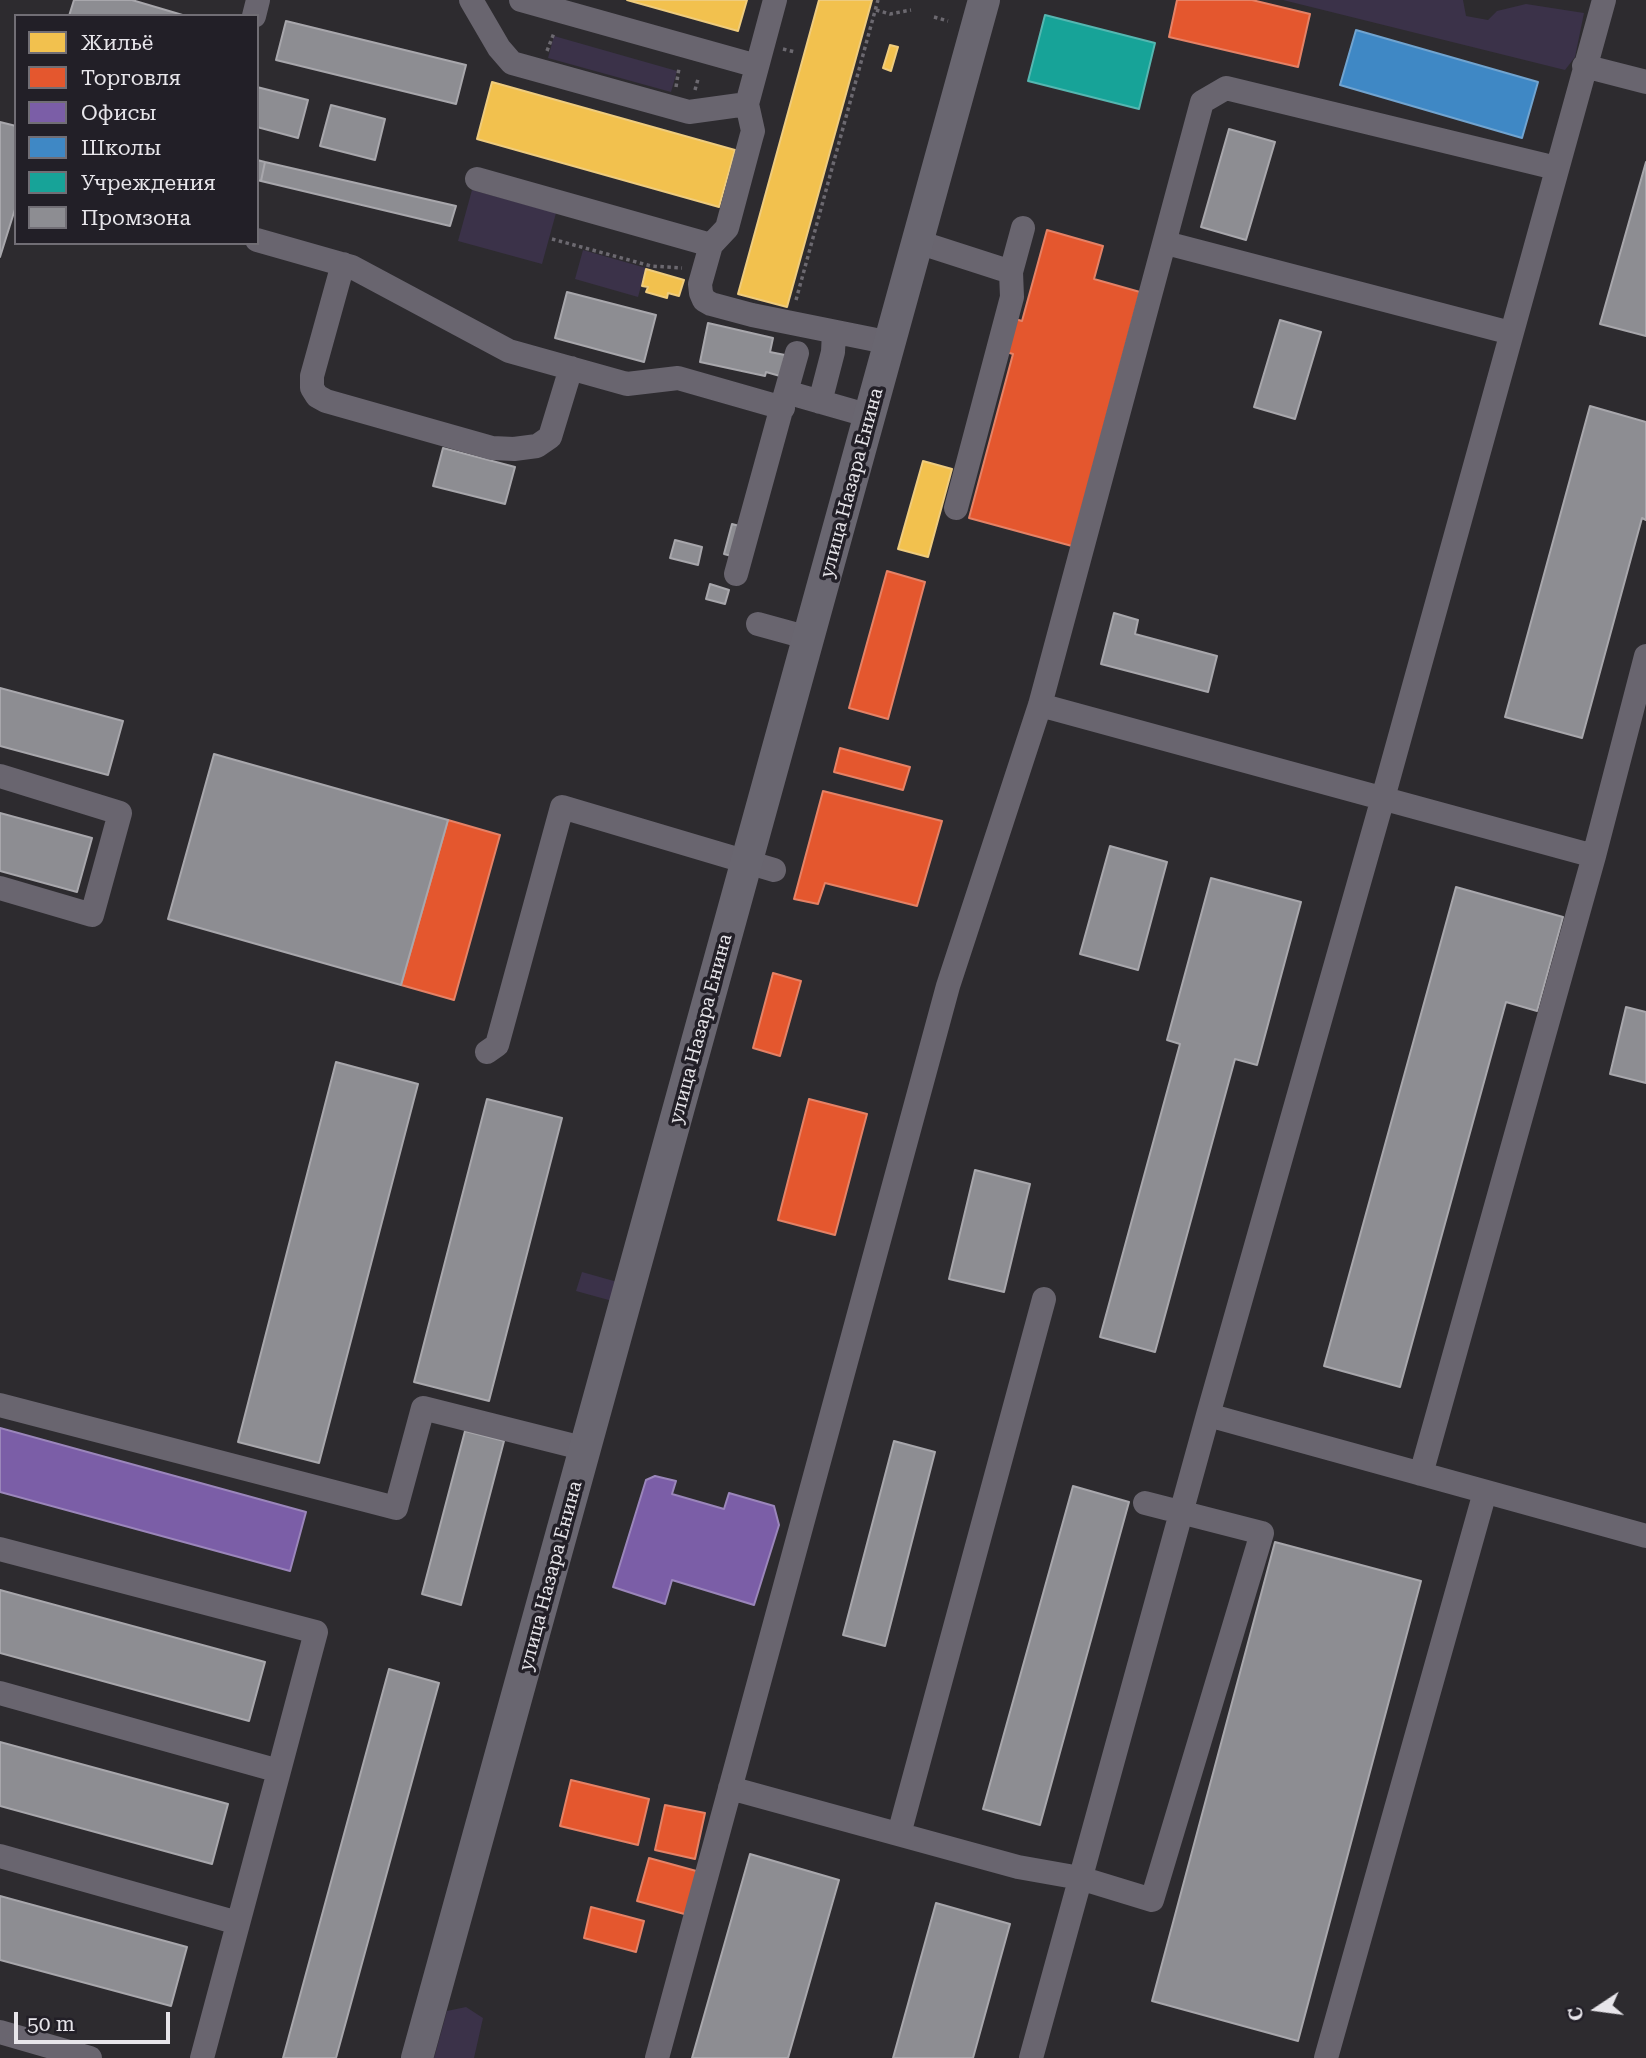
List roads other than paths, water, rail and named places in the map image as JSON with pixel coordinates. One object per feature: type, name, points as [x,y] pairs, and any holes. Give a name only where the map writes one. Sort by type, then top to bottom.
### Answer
[{"type":"main road","name":"улица Назара Енина","points":[[417,2058],[586,1449],[761,866],[809,638],[984,0]]},
{"type":"street","points":[[471,0],[499,48],[512,63],[689,112],[747,104]]},
{"type":"street","points":[[522,0],[757,66]]},
{"type":"street","points":[[775,0],[747,104],[753,131],[727,228],[711,245],[700,284],[704,300],[752,315],[891,343]]},
{"type":"street","points":[[1031,2058],[1208,1415],[1384,798],[1604,0]]},
{"type":"street","points":[[1584,66],[1646,82]]},
{"type":"street","points":[[657,2058],[948,986],[1040,705],[1202,102],[1226,88],[1556,168]]},
{"type":"street","points":[[477,179],[711,245]]},
{"type":"street","points":[[956,508],[1013,298],[1011,272],[1023,228]]},
{"type":"street","points":[[259,241],[343,264],[509,351],[627,384],[678,378],[785,400],[820,401],[870,416]]},
{"type":"street","points":[[918,242],[1011,272]]},
{"type":"street","points":[[1166,243],[1511,333]]},
{"type":"street","points":[[343,264],[312,376],[312,388],[317,396],[326,401],[492,448],[537,446],[550,437],[571,368]]},
{"type":"street","points":[[820,401],[834,352],[834,332]]},
{"type":"street","points":[[737,574],[797,353]]},
{"type":"street","points":[[758,624],[809,638]]},
{"type":"street","points":[[1420,1474],[1594,856],[1646,656]]},
{"type":"street","points":[[1040,705],[1594,856]]},
{"type":"street","points":[[0,776],[120,813],[92,915],[0,888]]},
{"type":"street","points":[[487,1052],[497,1045],[562,807],[761,866]]},
{"type":"street","points":[[900,1834],[1044,1299]]},
{"type":"street","points":[[0,1405],[396,1508],[423,1408],[586,1449]]},
{"type":"street","points":[[1208,1415],[1646,1536]]},
{"type":"street","points":[[1326,2058],[1485,1492]]},
{"type":"street","points":[[730,1788],[1018,1867],[1080,1878],[1152,1900],[1262,1533],[1145,1503]]},
{"type":"street","points":[[0,1549],[316,1632],[202,2058]]},
{"type":"street","points":[[0,1693],[279,1771]]},
{"type":"street","points":[[0,1856],[238,1923]]},
{"type":"street","points":[[0,2032],[90,2058]]}]
